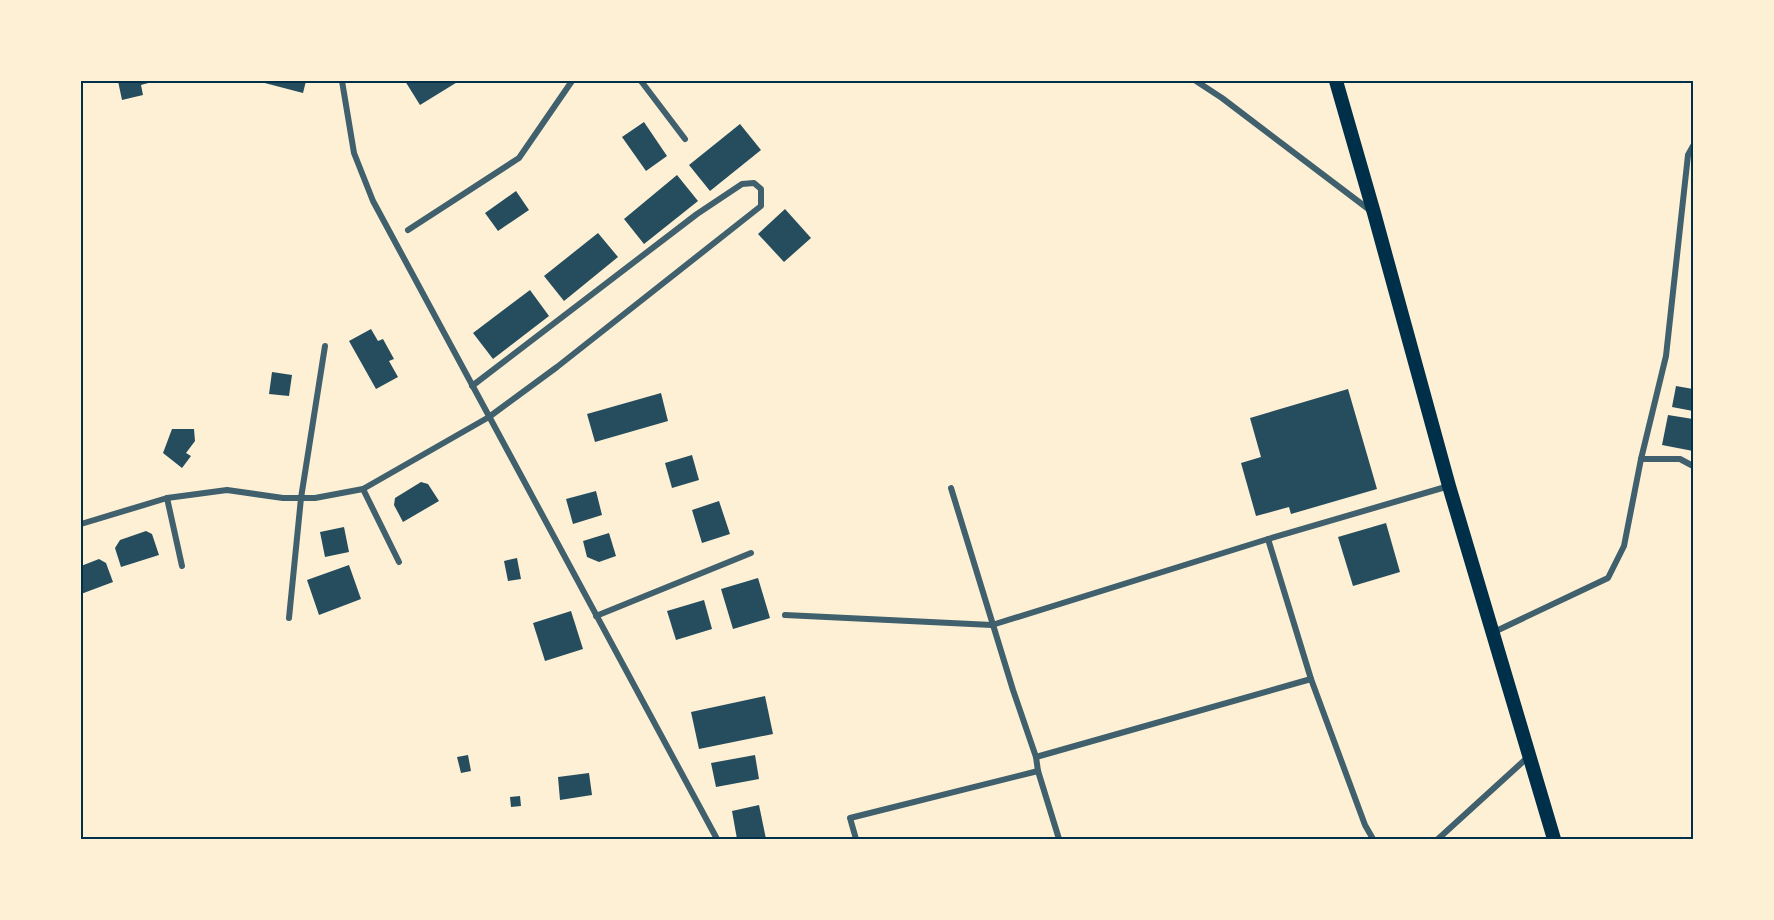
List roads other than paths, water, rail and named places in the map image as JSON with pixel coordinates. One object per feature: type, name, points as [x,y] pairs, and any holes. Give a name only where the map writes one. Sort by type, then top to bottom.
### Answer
[{"type":"main road","points":[[1336,81],[1449,486],[1554,839]]},
{"type":"street","points":[[342,81],[354,153],[373,201],[717,839]]},
{"type":"street","points":[[408,230],[519,158],[572,81]]},
{"type":"street","points":[[641,81],[685,138]]},
{"type":"street","points":[[1196,81],[1222,98],[1374,213]]},
{"type":"street","points":[[1494,632],[1608,578],[1624,546],[1641,459],[1666,357],[1688,155],[1693,146]]},
{"type":"street","points":[[81,524],[167,498],[227,490],[283,498],[315,498],[363,489],[489,417],[557,367],[761,206],[762,189],[754,183],[742,184],[698,214],[472,386]]},
{"type":"street","points":[[289,618],[301,498],[324,346]]},
{"type":"street","points":[[1641,459],[1680,459],[1693,466]]},
{"type":"street","points":[[784,615],[992,625],[1268,539],[1449,486]]},
{"type":"street","points":[[951,488],[992,625],[1036,757],[1038,771],[1059,839]]},
{"type":"street","points":[[363,489],[399,562]]},
{"type":"street","points":[[167,498],[182,566]]},
{"type":"street","points":[[1268,539],[1311,679],[1372,839]]},
{"type":"street","points":[[596,616],[751,553]]},
{"type":"street","points":[[1036,757],[1311,679]]},
{"type":"street","points":[[1438,839],[1530,755]]},
{"type":"street","points":[[856,839],[850,818],[1038,771]]}]
